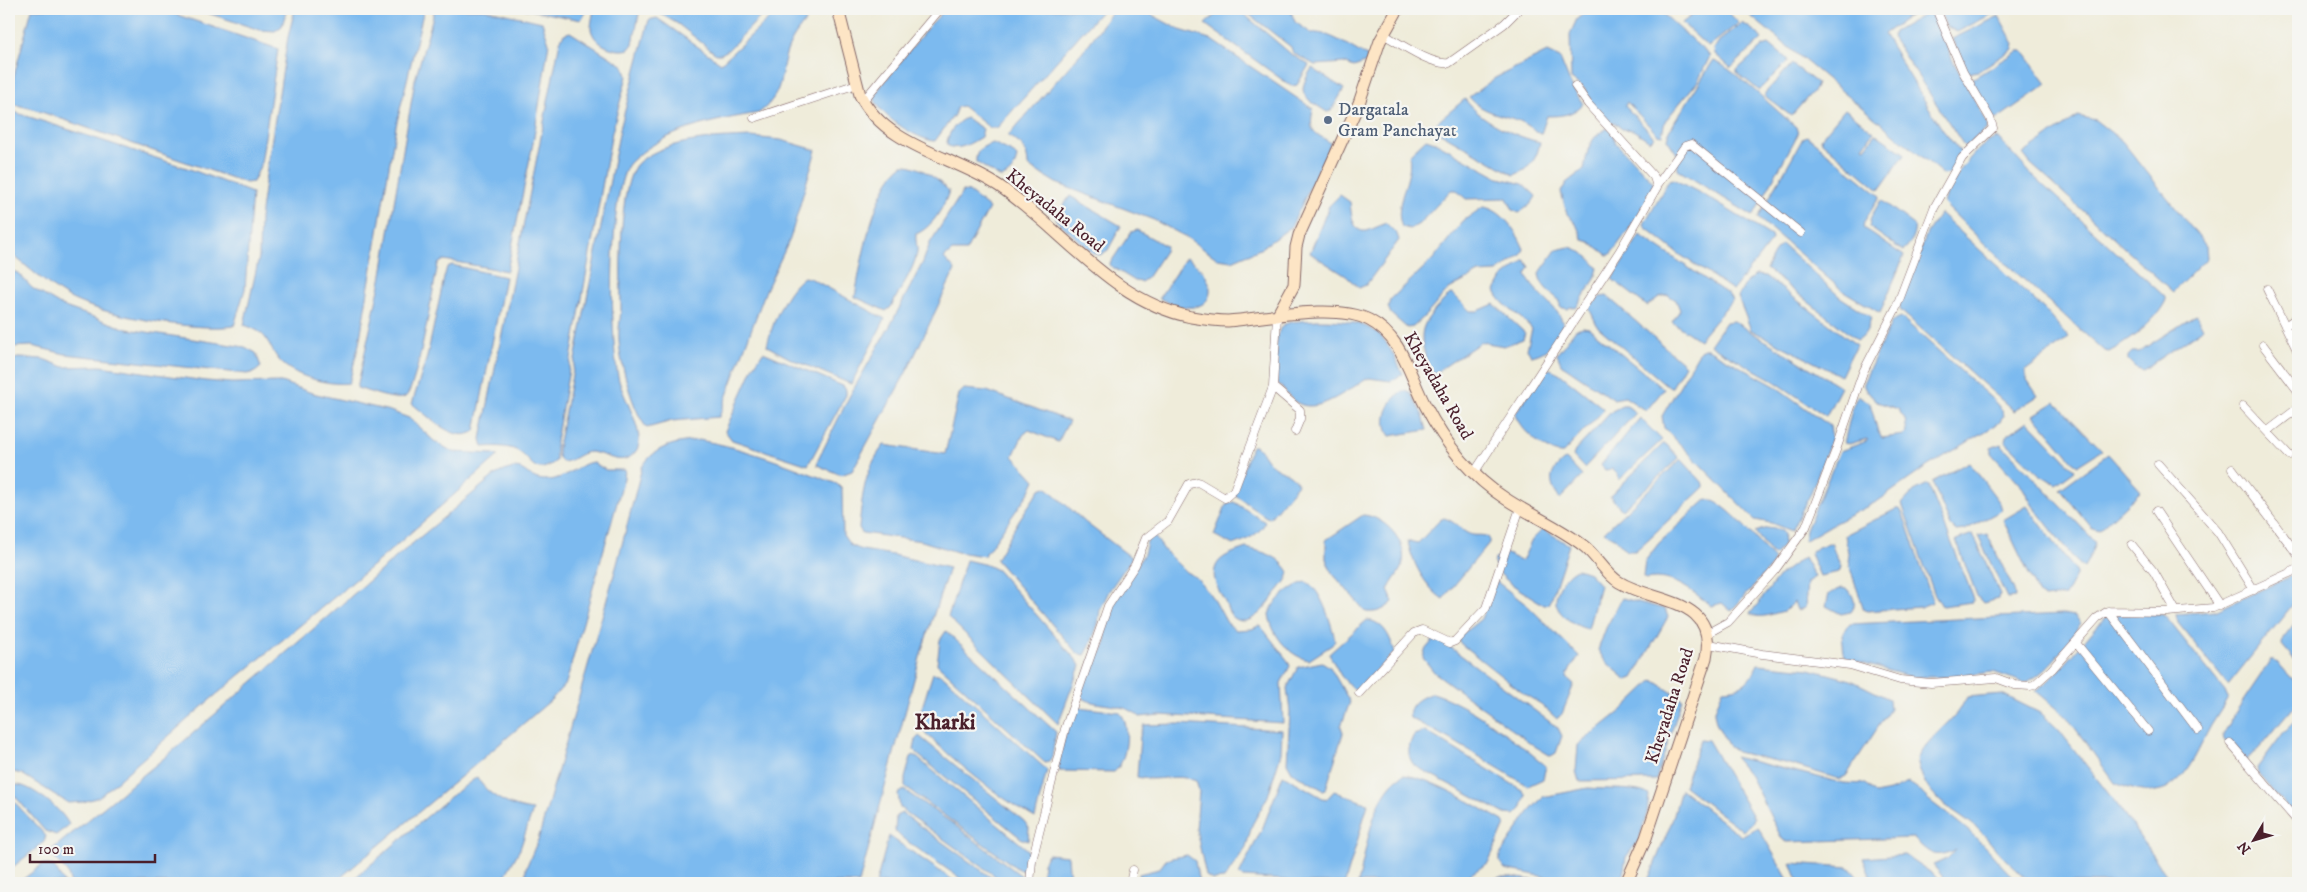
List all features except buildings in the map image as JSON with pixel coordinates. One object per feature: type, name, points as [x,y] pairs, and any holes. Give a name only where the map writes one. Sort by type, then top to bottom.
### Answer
[{"type":"main road","name":"Kheyadaha Road","points":[[838,9],[863,101],[879,120],[900,136],[998,185],[1115,283],[1137,297],[1163,309],[1212,321],[1332,313],[1366,318],[1380,326],[1405,358],[1424,404],[1442,435],[1474,473],[1499,494],[1586,548],[1622,584],[1683,606],[1700,621],[1715,638],[1646,838],[1626,883]]},
{"type":"main road","points":[[1277,316],[1294,286],[1296,247],[1299,235],[1359,103],[1383,34],[1398,9]]},
{"type":"street","points":[[863,101],[940,9]]},
{"type":"street","points":[[1383,34],[1433,61],[1444,64],[1449,63],[1504,24],[1519,9]]},
{"type":"street","points":[[1936,9],[1963,72],[1990,118],[1992,128],[1962,158],[1934,208],[1896,308],[1863,372],[1806,527],[1775,570],[1715,638],[1762,654],[1850,665],[1900,680],[1931,683],[1996,678],[2025,686],[2038,681],[2076,643],[2097,618],[2108,611],[2176,611],[2220,606],[2298,569]]},
{"type":"street","points":[[754,118],[857,84]]},
{"type":"street","points":[[1575,86],[1588,104],[1658,184]]},
{"type":"street","points":[[1474,473],[1619,252],[1658,184],[1685,146],[1692,144],[1800,233]]},
{"type":"street","points":[[2267,289],[2297,348]]},
{"type":"street","points":[[1030,883],[1032,861],[1065,729],[1112,598],[1136,565],[1146,538],[1168,521],[1188,484],[1198,482],[1225,498],[1231,494],[1273,387],[1277,316]]},
{"type":"street","points":[[2285,326],[2298,316]]},
{"type":"street","points":[[2263,345],[2298,391]]},
{"type":"street","points":[[1273,387],[1300,410],[1300,418],[1295,431]]},
{"type":"street","points":[[2243,406],[2289,455]]},
{"type":"street","points":[[2268,431],[2298,408]]},
{"type":"street","points":[[2158,464],[2218,532],[2254,590]]},
{"type":"street","points":[[2232,468],[2298,555]]},
{"type":"street","points":[[1359,693],[1414,633],[1422,630],[1445,641],[1455,641],[1486,608],[1520,508]]},
{"type":"street","points":[[2156,511],[2220,606]]},
{"type":"street","points":[[2132,544],[2154,572],[2176,611]]},
{"type":"street","points":[[2108,611],[2198,730]]},
{"type":"street","points":[[2076,643],[2148,730]]},
{"type":"street","points":[[2230,743],[2298,822]]},
{"type":"street","points":[[1130,883],[1134,870]]},
{"type":"water","points":[[32,9],[160,9],[278,49],[261,164],[253,182],[246,183],[33,109],[9,103],[9,94]]},
{"type":"water","points":[[195,9],[287,9],[282,26],[275,31],[260,30]]},
{"type":"water","points":[[295,9],[424,9],[396,126],[359,344],[349,383],[331,383],[311,379],[293,371],[279,360],[263,335],[253,328],[244,325],[259,257],[260,218],[266,175],[288,37]]},
{"type":"water","points":[[435,9],[484,9],[542,22],[549,43],[533,143],[507,271],[444,260],[438,264],[415,376],[410,390],[405,397],[395,398],[357,388],[381,280],[415,80]]},
{"type":"water","points":[[525,9],[587,9],[581,20]]},
{"type":"water","points":[[594,9],[640,9],[633,44],[629,49],[612,49],[596,39],[591,29]]},
{"type":"water","points":[[652,9],[768,9],[728,50],[721,54],[716,54],[678,24]]},
{"type":"water","points":[[780,9],[814,9],[790,44],[778,88],[768,105],[759,113],[707,123],[673,135],[657,142],[630,163],[623,178],[614,234],[614,339],[616,366],[620,384],[634,418],[639,445],[636,451],[626,459],[614,459],[590,452],[562,462],[558,456],[558,447],[620,129],[649,20],[657,18],[721,63]]},
{"type":"water","points":[[946,9],[1103,9],[997,128],[990,128],[962,106],[957,107],[954,115],[935,141],[918,136],[898,125],[882,110],[876,102],[874,95],[929,26]]},
{"type":"water","points":[[1114,9],[1141,9],[1180,30],[1210,39],[1313,109],[1311,122],[1313,130],[1331,143],[1291,227],[1260,249],[1232,261],[1218,259],[1186,237],[1154,220],[1056,183],[1028,166],[1027,155],[1023,148],[1008,136],[1088,45]]},
{"type":"water","points":[[1222,9],[1238,9],[1291,54],[1309,65],[1297,85],[1291,86],[1205,24]]},
{"type":"water","points":[[1242,9],[1290,9],[1295,22],[1311,33],[1333,37],[1367,56],[1367,62],[1354,67],[1344,63],[1315,65],[1293,53],[1291,47]]},
{"type":"water","points":[[1589,9],[1658,9],[1710,56],[1698,81],[1665,121],[1662,135],[1657,134],[1627,102],[1625,106],[1654,137],[1650,141],[1633,130],[1622,129],[1615,123],[1606,122],[1587,100],[1585,89],[1571,79],[1570,34],[1577,19]]},
{"type":"water","points":[[1700,9],[1725,9],[1739,23],[1708,47],[1682,23]]},
{"type":"water","points":[[1742,9],[1919,9],[1884,34],[1942,129],[1962,154],[1949,174],[1944,175]]},
{"type":"water","points":[[1939,9],[1995,9],[1994,13],[1957,32],[1946,26]]},
{"type":"water","points":[[1929,12],[1933,12],[1953,61],[1988,124],[1987,129],[1965,147],[1892,37],[1894,32]]},
{"type":"water","points":[[1999,16],[2014,44],[2013,49],[1978,71],[1968,73],[1952,39]]},
{"type":"water","points":[[1741,24],[1757,33],[1762,39],[1731,68],[1715,54],[1714,49],[1719,41]]},
{"type":"water","points":[[570,32],[624,66],[627,76],[612,132],[556,442],[556,461],[548,466],[537,468],[516,450],[500,447],[483,447],[481,439],[560,41],[564,34]]},
{"type":"water","points":[[1769,44],[1787,59],[1787,62],[1759,90],[1737,73],[1737,70],[1763,46]]},
{"type":"water","points":[[2018,51],[2023,51],[2047,84],[1997,119],[1991,118],[1972,84],[1972,79]]},
{"type":"water","points":[[1547,52],[1560,58],[1571,85],[1583,104],[1575,111],[1567,114],[1547,116],[1541,134],[1520,121],[1480,107],[1469,97],[1495,78]]},
{"type":"water","points":[[1713,61],[1730,70],[1754,90],[1796,127],[1798,134],[1753,216],[1678,170],[1677,154],[1667,139],[1669,131]]},
{"type":"water","points":[[1792,64],[1817,83],[1815,89],[1791,116],[1765,96],[1765,93]]},
{"type":"water","points":[[1312,68],[1344,89],[1331,111],[1327,112],[1313,103],[1308,99],[1303,90]]},
{"type":"water","points":[[1465,99],[1471,107],[1489,121],[1509,132],[1540,142],[1532,163],[1514,175],[1437,131],[1434,125]]},
{"type":"water","points":[[1845,109],[1874,132],[1863,147],[1865,148],[1876,134],[1905,154],[1879,190],[1822,142],[1821,138]]},
{"type":"water","points":[[11,111],[190,169],[252,193],[245,289],[234,326],[197,327],[148,320],[100,310],[66,296],[44,281],[9,252],[9,120]]},
{"type":"water","points":[[2078,116],[2095,120],[2122,141],[2206,246],[2207,258],[2173,292],[2030,163],[2023,154]]},
{"type":"water","points":[[966,118],[983,129],[981,137],[969,144],[956,148],[947,145],[948,137],[953,129]]},
{"type":"water","points":[[1608,128],[1612,131],[1616,143],[1654,183],[1635,220],[1610,255],[1607,255],[1590,242],[1583,240],[1576,224],[1567,214],[1561,192],[1566,183],[1584,169],[1588,150],[1593,140]]},
{"type":"water","points":[[1807,136],[1880,196],[1864,222],[1863,228],[1904,256],[1880,313],[1842,290],[1758,218],[1803,138]]},
{"type":"water","points":[[750,137],[781,140],[816,150],[790,239],[766,290],[719,417],[672,421],[647,428],[637,411],[628,387],[619,337],[622,232],[627,189],[632,172],[639,162],[664,148],[707,139]]},
{"type":"water","points":[[1998,138],[2033,176],[2164,296],[2166,300],[2156,316],[2133,337],[2109,352],[2104,351],[1992,251],[1944,204],[1951,185],[1973,155],[1981,147]]},
{"type":"water","points":[[1426,139],[1435,142],[1499,178],[1523,184],[1536,196],[1529,206],[1519,213],[1513,210],[1507,198],[1466,199],[1456,190],[1451,190],[1419,224],[1410,229],[1402,227],[1400,209],[1409,173],[1409,155]]},
{"type":"water","points":[[993,143],[1012,152],[1017,157],[1012,170],[1001,178],[976,162],[980,149]]},
{"type":"water","points":[[903,165],[909,165],[922,170],[949,191],[937,216],[927,227],[916,234],[917,253],[912,267],[891,307],[886,311],[855,297],[870,226],[884,190],[893,175]]},
{"type":"water","points":[[1673,179],[1704,195],[1771,236],[1772,240],[1733,290],[1679,254],[1646,228],[1644,224],[1669,180]]},
{"type":"water","points":[[963,191],[969,192],[989,208],[966,251],[952,251],[944,258],[955,270],[909,367],[852,471],[841,475],[817,465],[849,397],[891,324],[923,262],[930,243]]},
{"type":"water","points":[[1340,195],[1350,202],[1353,221],[1358,229],[1361,231],[1371,230],[1386,223],[1397,234],[1399,240],[1366,285],[1359,288],[1346,276],[1310,253],[1329,206]]},
{"type":"water","points":[[1070,196],[1121,226],[1108,250],[1100,255],[1093,253],[1056,220],[1056,217]]},
{"type":"water","points":[[1881,200],[1914,225],[1912,240],[1903,251],[1869,227],[1871,217]]},
{"type":"water","points":[[1483,207],[1496,212],[1508,222],[1524,249],[1521,255],[1497,272],[1479,273],[1449,289],[1413,327],[1407,328],[1391,314],[1388,307],[1390,300],[1433,259],[1463,221]]},
{"type":"water","points":[[1940,213],[2046,311],[2069,338],[2025,371],[2026,378],[2038,396],[2014,411],[1901,311],[1899,306],[1927,233]]},
{"type":"water","points":[[1137,230],[1166,246],[1165,251],[1147,278],[1141,282],[1135,281],[1109,265],[1131,232]]},
{"type":"water","points":[[1640,235],[1729,295],[1732,300],[1699,340],[1672,322],[1680,310],[1676,300],[1668,295],[1659,297],[1647,306],[1612,279]]},
{"type":"water","points":[[1782,244],[1840,297],[1871,317],[1863,336],[1857,340],[1766,269],[1776,250]]},
{"type":"water","points":[[1569,247],[1585,255],[1598,268],[1595,279],[1576,308],[1571,307],[1567,309],[1560,307],[1560,301],[1544,286],[1539,274],[1556,250]]},
{"type":"water","points":[[1186,257],[1199,268],[1207,279],[1210,289],[1208,298],[1202,304],[1191,307],[1177,305],[1159,298]]},
{"type":"water","points":[[1525,260],[1530,267],[1526,274],[1531,283],[1554,308],[1560,316],[1563,325],[1561,334],[1554,343],[1544,351],[1531,356],[1527,349],[1532,329],[1502,301],[1495,291],[1502,278]]},
{"type":"water","points":[[452,265],[505,277],[475,431],[467,434],[450,432],[412,404],[427,357],[447,267]]},
{"type":"water","points":[[9,270],[18,273],[32,288],[62,306],[127,329],[245,347],[256,353],[261,367],[255,372],[247,374],[65,354],[32,346],[9,347]]},
{"type":"water","points":[[1756,275],[1765,276],[1856,345],[1841,376],[1751,330],[1738,297],[1747,281]]},
{"type":"water","points":[[804,277],[812,279],[885,319],[851,384],[789,358],[767,346],[780,308],[791,290]]},
{"type":"water","points":[[1450,294],[1454,295],[1470,311],[1478,311],[1494,304],[1525,333],[1523,339],[1504,346],[1481,342],[1435,373],[1430,371],[1423,346],[1423,329],[1426,321]]},
{"type":"water","points":[[1607,296],[1685,365],[1672,387],[1670,388],[1598,327],[1589,308],[1600,297]]},
{"type":"water","points":[[2196,315],[2203,328],[2143,370],[2135,367],[2128,360],[2128,356],[2132,352],[2138,352]]},
{"type":"water","points":[[1901,317],[1992,399],[2003,411],[2004,416],[1999,423],[1928,466],[1878,501],[1804,541],[1806,530],[1840,451],[1867,441],[1867,439],[1849,444],[1844,443],[1853,405],[1858,395],[1870,403],[1878,432],[1882,438],[1907,433],[1905,419],[1898,409],[1877,402],[1865,389],[1863,383],[1892,321]]},
{"type":"water","points":[[1317,320],[1351,322],[1375,331],[1387,344],[1403,374],[1391,381],[1369,378],[1322,404],[1302,405],[1293,400],[1277,382],[1276,352],[1279,330],[1285,324]]},
{"type":"water","points":[[1733,321],[1841,387],[1826,416],[1771,379],[1710,345],[1726,322]]},
{"type":"water","points":[[1589,328],[1664,389],[1646,411],[1625,397],[1613,399],[1561,364],[1557,354],[1576,329]]},
{"type":"water","points":[[1708,349],[1775,386],[1830,426],[1832,438],[1810,495],[1791,531],[1771,523],[1755,520],[1664,428],[1662,416],[1700,351]]},
{"type":"water","points":[[763,352],[843,386],[846,390],[846,395],[808,465],[732,440],[725,431],[754,366]]},
{"type":"water","points":[[18,358],[43,359],[64,367],[100,366],[206,381],[232,383],[281,382],[312,393],[390,411],[409,418],[434,441],[453,452],[494,454],[498,456],[383,557],[211,699],[99,797],[83,802],[68,803],[22,774],[9,771],[9,361]]},
{"type":"water","points":[[1550,369],[1559,373],[1603,408],[1602,412],[1563,453],[1550,450],[1542,445],[1528,433],[1517,420],[1515,414],[1544,371]]},
{"type":"water","points":[[964,389],[987,391],[1069,421],[1058,442],[1029,430],[1023,435],[1013,456],[1035,480],[1030,491],[984,556],[957,552],[922,541],[862,533],[859,528],[861,505],[868,474],[877,454],[884,445],[945,454],[959,394]]},
{"type":"water","points":[[1405,391],[1410,392],[1423,416],[1427,430],[1390,436],[1386,424],[1388,410],[1395,398]]},
{"type":"water","points":[[2055,402],[2102,450],[2077,466],[2034,415]]},
{"type":"water","points":[[1622,406],[1627,406],[1636,413],[1584,468],[1573,456],[1575,451],[1612,411]]},
{"type":"water","points":[[1640,418],[1662,440],[1619,480],[1618,475],[1612,469],[1605,470],[1601,465]]},
{"type":"water","points":[[2028,421],[2075,470],[2056,484],[2039,474],[2005,441],[2006,436]]},
{"type":"water","points":[[699,440],[752,453],[837,484],[842,489],[843,535],[850,545],[862,550],[949,568],[922,650],[859,883],[526,883],[526,868],[538,840],[617,564],[642,467],[653,454],[667,446]]},
{"type":"water","points":[[1663,444],[1666,444],[1679,458],[1622,510],[1610,496]]},
{"type":"water","points":[[2001,444],[2090,536],[2095,544],[2084,568],[2075,560],[2033,506],[2023,488],[1991,453],[1991,448]]},
{"type":"water","points":[[1252,446],[1258,448],[1271,464],[1289,475],[1298,484],[1270,518],[1234,494]]},
{"type":"water","points":[[2108,454],[2141,491],[2099,530],[2092,528],[2060,489]]},
{"type":"water","points":[[1566,459],[1582,476],[1560,499],[1553,488],[1552,478],[1556,468]]},
{"type":"water","points":[[1681,459],[1704,484],[1704,487],[1635,551],[1627,551],[1616,539],[1604,532]]},
{"type":"water","points":[[592,462],[606,470],[625,470],[566,683],[551,700],[334,883],[71,883],[67,872],[49,852],[169,754],[401,553],[495,475],[514,468],[520,469],[533,477],[548,480],[565,475]]},
{"type":"water","points":[[1969,462],[2000,503],[2002,510],[1965,530],[1956,531],[1951,526],[1932,482]]},
{"type":"water","points":[[1928,484],[1974,599],[1972,602],[1942,606],[1934,593],[1902,504],[1914,491]]},
{"type":"water","points":[[1046,487],[1086,523],[1132,558],[1109,591],[1100,610],[1098,624],[1085,655],[1077,653],[996,560],[1019,520],[1040,489]]},
{"type":"water","points":[[1707,499],[1715,502],[1733,515],[1774,559],[1773,564],[1731,611],[1722,603],[1711,606],[1688,589],[1673,581],[1655,578],[1646,579],[1643,577],[1645,561],[1659,543]]},
{"type":"water","points":[[1234,502],[1265,522],[1256,533],[1233,545],[1214,535],[1226,505]]},
{"type":"water","points":[[2027,506],[2077,573],[2065,596],[2044,598],[2039,595],[2003,520]]},
{"type":"water","points":[[1896,509],[1900,509],[1903,514],[1933,602],[1920,607],[1867,611],[1864,610],[1851,571],[1845,535]]},
{"type":"water","points":[[1363,515],[1379,520],[1387,526],[1399,540],[1402,548],[1401,569],[1388,590],[1393,602],[1384,609],[1374,612],[1366,612],[1332,573],[1326,559],[1326,540]]},
{"type":"water","points":[[1444,518],[1469,534],[1482,535],[1489,538],[1489,543],[1443,599],[1431,588],[1420,573],[1412,557],[1408,541],[1418,543]]},
{"type":"water","points":[[1767,528],[1781,530],[1784,534],[1783,545],[1775,555],[1772,554],[1755,532]]},
{"type":"water","points":[[1543,529],[1569,545],[1552,597],[1548,604],[1544,605],[1509,582],[1497,570],[1494,564],[1495,559],[1503,552],[1522,561],[1532,540]]},
{"type":"water","points":[[1973,534],[2000,594],[1999,599],[1983,603],[1977,596],[1956,540]]},
{"type":"water","points":[[1987,534],[2014,590],[2015,597],[2007,598],[1978,536]]},
{"type":"water","points":[[1154,536],[1165,551],[1186,572],[1197,578],[1215,601],[1227,623],[1236,630],[1252,629],[1260,625],[1288,661],[1290,666],[1281,683],[1283,723],[1160,715],[1140,717],[1125,708],[1092,702],[1079,695],[1091,659],[1102,651],[1106,642],[1105,628],[1111,606],[1144,554],[1148,538]]},
{"type":"water","points":[[1831,543],[1841,567],[1839,572],[1820,576],[1810,554],[1818,547]]},
{"type":"water","points":[[1246,548],[1275,558],[1289,572],[1285,582],[1265,607],[1255,617],[1243,621],[1237,620],[1231,615],[1219,592],[1214,573],[1217,565],[1223,558]]},
{"type":"water","points":[[1804,557],[1815,577],[1807,582],[1805,608],[1797,610],[1794,602],[1785,611],[1763,616],[1750,614],[1780,575]]},
{"type":"water","points":[[966,560],[987,565],[997,570],[1078,662],[1080,666],[1058,724],[948,617]]},
{"type":"water","points":[[1577,569],[1589,573],[1600,585],[1588,629],[1568,620],[1557,607],[1556,602],[1557,592],[1562,582]]},
{"type":"water","points":[[2298,573],[2298,598],[2228,685],[2178,623],[2176,614],[2215,611]]},
{"type":"water","points":[[1496,581],[1528,606],[1579,656],[1568,673],[1567,678],[1574,684],[1562,714],[1557,719],[1541,704],[1524,694],[1461,644],[1457,638],[1481,619]]},
{"type":"water","points":[[1306,582],[1316,591],[1321,599],[1335,640],[1332,645],[1309,660],[1295,654],[1282,643],[1273,629],[1269,614],[1284,594],[1295,586]]},
{"type":"water","points":[[1842,588],[1849,590],[1854,604],[1851,612],[1841,614],[1826,606],[1829,594]]},
{"type":"water","points":[[1622,598],[1665,609],[1668,617],[1633,678],[1627,680],[1605,661],[1598,650],[1606,628]]},
{"type":"water","points":[[2063,614],[2075,616],[2081,623],[2049,665],[2025,683],[1993,672],[1953,677],[1911,677],[1847,659],[1844,654],[1842,634],[1850,624]]},
{"type":"water","points":[[2160,614],[2165,616],[2225,691],[2228,698],[2208,730],[2191,764],[2182,776],[2162,790],[2149,791],[2115,783],[2067,717],[2036,691],[2064,665],[2107,615]]},
{"type":"water","points":[[2298,619],[2298,664],[2282,645],[2283,638]]},
{"type":"water","points":[[1367,620],[1373,621],[1386,631],[1395,652],[1357,689],[1353,689],[1341,676],[1329,654]]},
{"type":"water","points":[[946,631],[1056,732],[1052,757],[1048,762],[1045,763],[937,664],[940,640]]},
{"type":"water","points":[[1434,639],[1442,641],[1558,728],[1562,736],[1556,753],[1551,756],[1536,747],[1434,672],[1423,658],[1425,650]]},
{"type":"water","points":[[2271,660],[2278,663],[2298,685],[2298,703],[2245,762],[2224,740],[2223,735],[2237,710]]},
{"type":"water","points":[[1322,662],[1330,667],[1350,702],[1341,726],[1343,733],[1326,789],[1323,790],[1292,772],[1287,763],[1290,712],[1287,688],[1298,667]]},
{"type":"water","points":[[1758,664],[1809,669],[1851,680],[1889,699],[1890,709],[1846,776],[1839,779],[1793,765],[1737,752],[1728,745],[1716,723],[1714,713],[1723,689],[1745,683],[1749,680]]},
{"type":"water","points":[[933,673],[942,675],[1047,770],[1035,818],[1004,799],[975,777],[921,729],[917,723]]},
{"type":"water","points":[[1653,680],[1682,699],[1656,780],[1579,781],[1576,771],[1578,745],[1621,711]]},
{"type":"water","points":[[1433,693],[1477,715],[1521,746],[1546,766],[1543,779],[1528,786],[1455,742],[1410,718],[1413,705],[1420,699]]},
{"type":"water","points":[[2002,694],[2042,714],[2058,729],[2119,807],[2172,883],[2031,883],[2003,857],[1977,828],[1947,807],[1932,793],[1921,773],[1917,759],[1922,750],[1956,714],[1967,697]]},
{"type":"water","points":[[1079,707],[1119,712],[1123,717],[1127,733],[1125,752],[1114,772],[1059,771],[1060,756],[1065,738],[1075,712]]},
{"type":"water","points":[[2298,718],[2298,821],[2258,774],[2257,768],[2284,732]]},
{"type":"water","points":[[1178,724],[1282,730],[1281,753],[1268,796],[1252,825],[1246,847],[1224,879],[1213,880],[1206,876],[1196,829],[1199,791],[1196,781],[1181,777],[1145,779],[1137,777],[1140,736],[1144,725]]},
{"type":"water","points":[[1425,731],[1522,790],[1526,795],[1521,809],[1515,815],[1505,814],[1415,766],[1409,755],[1410,743],[1414,735]]},
{"type":"water","points":[[919,736],[1024,821],[1029,828],[1028,841],[1022,839],[917,754],[914,749],[916,739]]},
{"type":"water","points":[[1701,739],[1708,740],[1754,818],[1752,823],[1743,831],[1684,786]]},
{"type":"water","points":[[914,755],[1028,850],[1029,860],[1025,872],[1018,869],[905,787],[905,778],[911,757]]},
{"type":"water","points":[[1734,757],[1843,783],[1866,784],[1875,794],[1890,791],[1908,783],[1959,823],[2020,883],[1948,883],[1933,865],[1947,859],[1956,850],[1942,854],[1932,853],[1913,838],[1787,842],[1782,839],[1750,776]]},
{"type":"water","points":[[1283,775],[1326,800],[1334,791],[1368,804],[1345,883],[1290,883],[1290,881],[1284,880],[1239,875],[1263,827]]},
{"type":"water","points":[[1403,775],[1427,781],[1503,821],[1505,825],[1488,863],[1460,881],[1453,883],[1358,883],[1377,809],[1392,784]]},
{"type":"water","points":[[477,777],[487,790],[501,800],[517,807],[533,810],[520,849],[501,883],[349,883],[450,797]]},
{"type":"water","points":[[16,785],[29,789],[46,799],[61,813],[69,825],[56,835],[45,831],[13,794],[11,790]]},
{"type":"water","points":[[1588,788],[1629,790],[1644,792],[1649,795],[1647,813],[1639,840],[1626,857],[1623,875],[1613,883],[1561,880],[1505,869],[1500,862],[1500,855],[1529,812],[1543,797]]},
{"type":"water","points":[[1681,789],[1741,836],[1758,827],[1790,883],[1647,883],[1672,821]]},
{"type":"water","points":[[904,790],[952,823],[1023,877],[1025,883],[1005,883],[900,808],[898,794]]},
{"type":"water","points":[[9,796],[46,836],[43,843],[9,870]]},
{"type":"water","points":[[902,813],[999,883],[967,883],[901,837],[895,831],[896,816]]},
{"type":"water","points":[[889,836],[957,883],[876,883]]},
{"type":"water","points":[[1048,854],[1068,856],[1070,883],[1042,883],[1043,863]]},
{"type":"water","points":[[1187,855],[1195,861],[1199,883],[1136,883],[1139,874],[1159,869],[1166,860]]},
{"type":"water","points":[[1905,855],[1933,874],[1941,883],[1873,883],[1863,858]]},
{"type":"water","points":[[1791,863],[1849,867],[1863,883],[1799,883]]},
{"type":"water","points":[[43,864],[54,866],[64,883],[18,883]]},
{"type":"water","points":[[1500,877],[1511,877],[1551,883],[1478,883]]},
{"type":"place","name":"Dargatala Gram Panchayat","points":[[1328,120]]},
{"type":"district","name":"Kharki","points":[[945,722]]}]
